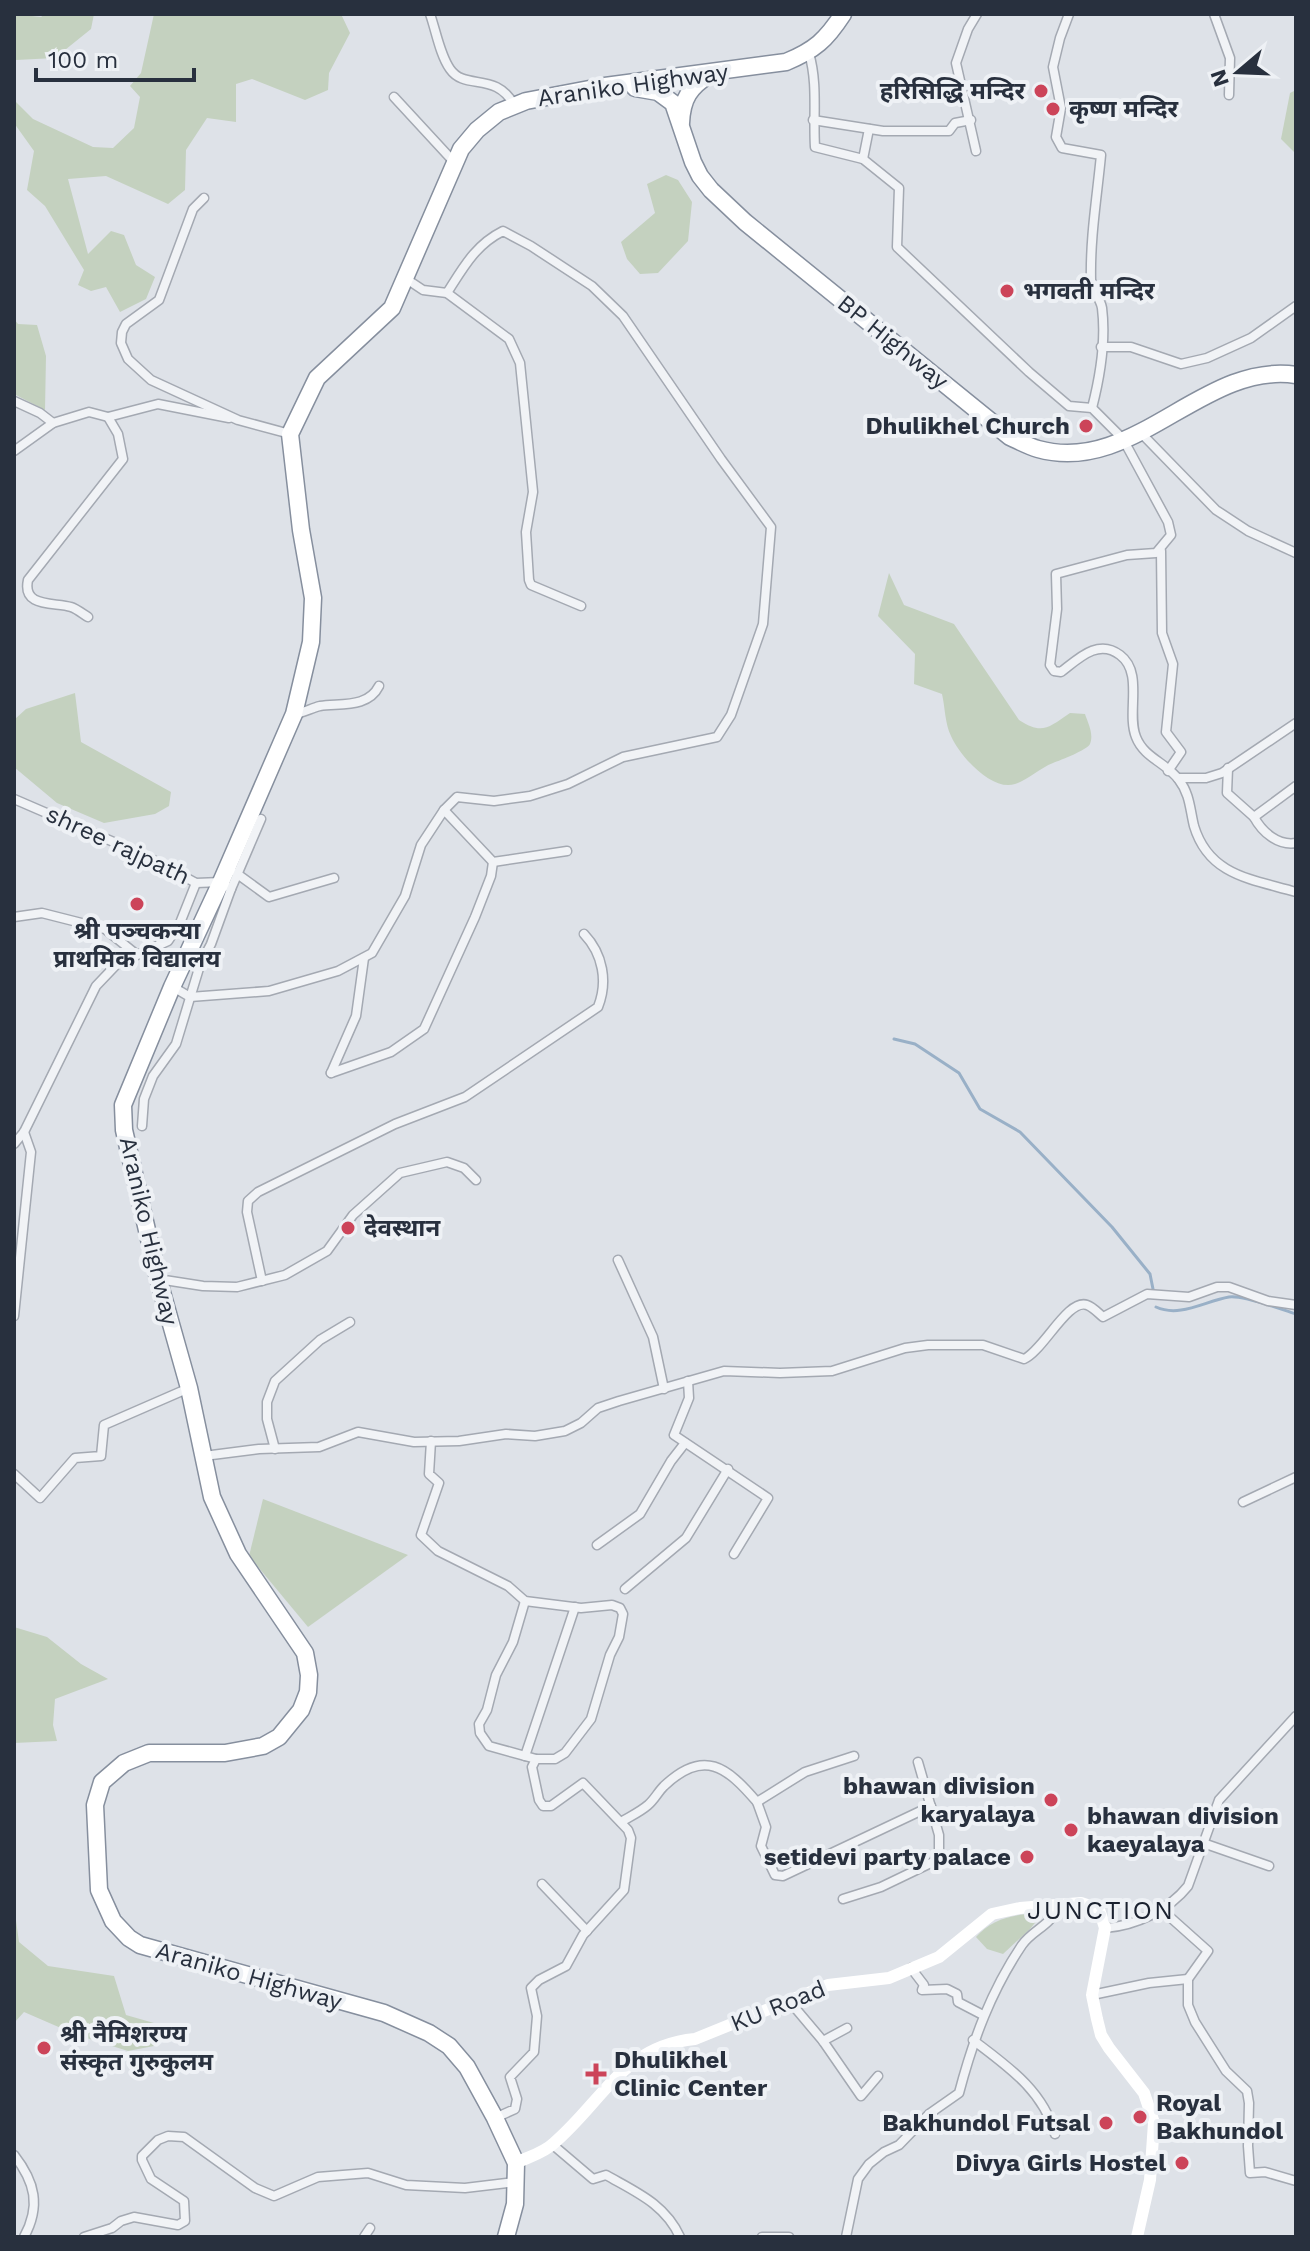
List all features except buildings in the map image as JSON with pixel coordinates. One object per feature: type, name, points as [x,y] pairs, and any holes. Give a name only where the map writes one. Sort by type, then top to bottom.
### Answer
[{"type":"highway","name":"Araniko Highway","points":[[506,2237],[515,2204],[516,2163],[467,2067],[449,2046],[429,2033],[384,2013],[140,1945],[122,1931],[107,1908],[97,1877],[95,1805],[102,1782],[124,1763],[149,1753],[225,1753],[263,1746],[290,1726],[308,1692],[305,1653],[238,1554],[212,1497],[189,1388],[158,1278],[124,1130],[123,1105],[172,987],[226,886],[294,714],[311,642],[313,598],[301,530],[290,434],[317,378],[392,308],[454,162],[467,140],[499,112],[514,105],[605,86],[786,62],[809,53],[829,36],[843,14]]},
{"type":"highway","points":[[681,123],[682,105],[687,95],[694,85],[711,73]]},
{"type":"highway","name":"BP Highway","points":[[605,86],[658,92],[673,103],[693,162],[711,190],[745,222],[1010,437],[1037,449],[1069,452],[1095,449],[1140,432],[1226,386],[1256,375],[1296,375]]},
{"type":"street","points":[[430,14],[451,71],[463,78],[502,88],[514,105]]},
{"type":"street","points":[[976,151],[956,63],[977,14]]},
{"type":"street","points":[[1069,14],[1053,67],[1061,108],[1056,137],[1062,148],[1101,155],[1094,208],[1091,283],[1102,309],[1101,347],[1098,385],[1092,408]]},
{"type":"street","points":[[1214,14],[1230,58],[1229,95]]},
{"type":"street","points":[[809,53],[815,76],[815,147],[863,159],[899,188],[897,247],[1069,406],[1092,408],[1123,439],[1168,522],[1171,535],[1161,551],[1162,633],[1173,664],[1166,732],[1181,752],[1168,771]]},
{"type":"street","points":[[394,97],[454,162]]},
{"type":"street","points":[[813,120],[869,129],[949,131],[955,123],[971,120]]},
{"type":"street","points":[[863,159],[869,129]]},
{"type":"street","points":[[204,198],[193,209],[159,300],[126,324],[121,343],[128,359],[151,380],[238,420]]},
{"type":"street","points":[[172,987],[190,997],[269,991],[338,971],[372,953],[405,896],[421,845],[444,810],[457,797],[494,801],[530,796],[568,784],[623,757],[717,737],[731,715],[763,624],[771,527],[623,316],[592,286],[503,231],[473,252],[447,293]]},
{"type":"street","points":[[404,278],[423,290],[447,293],[509,339],[520,363],[533,492],[526,532],[529,580],[531,585],[581,606]]},
{"type":"street","points":[[1101,347],[1131,347],[1181,364],[1207,358],[1251,338],[1296,306]]},
{"type":"street","points":[[14,401],[53,423]]},
{"type":"street","points":[[14,451],[53,423],[89,412],[108,417],[158,404],[290,434]]},
{"type":"street","points":[[88,617],[71,607],[41,604],[31,597],[27,588],[28,580],[123,459],[118,434],[108,417]]},
{"type":"street","points":[[1140,432],[1216,510],[1248,531],[1296,553]]},
{"type":"street","points":[[1161,551],[1127,555],[1056,574],[1057,609],[1050,656],[1054,671],[1061,672],[1091,650],[1108,648],[1122,656],[1132,672],[1135,735],[1144,751],[1178,778],[1191,805],[1194,825],[1211,860],[1233,874],[1296,892]]},
{"type":"street","points":[[294,714],[316,707],[358,703],[374,695],[379,686]]},
{"type":"street","points":[[1178,778],[1206,778],[1228,768],[1296,723]]},
{"type":"street","points":[[1228,768],[1227,793],[1274,839],[1288,844],[1296,843]]},
{"type":"street","points":[[1254,817],[1296,786]]},
{"type":"street","name":"shree rajpath","points":[[15,799],[146,856],[196,883],[226,886]]},
{"type":"street","points":[[444,810],[493,862]]},
{"type":"street","points":[[142,1126],[144,1099],[153,1076],[176,1044],[226,886],[245,860],[261,819]]},
{"type":"street","points":[[493,862],[567,851]]},
{"type":"street","points":[[364,958],[356,1016],[331,1073],[391,1052],[424,1029],[475,917],[491,876],[493,862]]},
{"type":"street","points":[[236,873],[269,897],[334,878]]},
{"type":"street","points":[[14,1144],[24,1132],[96,986],[117,964],[168,941],[180,923],[196,883]]},
{"type":"street","points":[[14,917],[42,913],[105,929],[136,954]]},
{"type":"street","points":[[262,1281],[247,1212],[248,1201],[258,1192],[395,1124],[465,1097],[598,1007],[604,992],[601,959],[596,946],[584,934]]},
{"type":"street","points":[[14,1316],[30,1182],[31,1152],[24,1132]]},
{"type":"street","points":[[158,1278],[203,1286],[237,1287],[285,1275],[327,1251],[353,1215],[400,1173],[447,1162],[464,1168],[476,1180]]},
{"type":"street","points":[[618,1260],[653,1337],[664,1389]]},
{"type":"street","points":[[203,1456],[319,1447],[367,1431],[394,1440],[480,1439],[506,1434],[535,1436],[565,1431],[581,1423],[598,1408],[724,1371],[832,1371],[905,1348],[928,1345],[983,1345],[1024,1359],[1040,1348],[1071,1309],[1081,1304],[1087,1305],[1103,1317],[1147,1294],[1189,1297],[1217,1287],[1229,1287],[1268,1301],[1296,1305]]},
{"type":"street","points":[[275,1449],[267,1419],[267,1402],[275,1381],[320,1340],[350,1322]]},
{"type":"street","points":[[688,1381],[689,1398],[674,1435],[768,1498],[734,1554]]},
{"type":"street","points":[[14,1474],[40,1498],[75,1458],[101,1456],[104,1425],[189,1388]]},
{"type":"street","points":[[431,1441],[429,1474],[439,1483],[421,1535],[438,1551],[508,1586],[525,1601],[575,1607],[612,1605],[620,1608],[623,1614],[619,1637],[610,1655],[591,1719],[579,1738],[555,1759],[536,1759],[489,1746],[480,1733],[479,1724],[487,1710],[496,1675],[513,1642],[525,1601]]},
{"type":"street","points":[[597,1545],[640,1514],[685,1443]]},
{"type":"street","points":[[625,1589],[686,1538],[728,1469]]},
{"type":"street","points":[[1243,1502],[1296,1477]]},
{"type":"street","points":[[525,1756],[575,1607]]},
{"type":"street","points":[[1137,2237],[1150,2180],[1154,2123],[1144,2093],[1101,2035],[1092,1995],[1105,1928],[1161,1909],[1180,1897],[1188,1886],[1219,1800],[1296,1716]]},
{"type":"street","points":[[757,1802],[805,1772],[854,1756]]},
{"type":"street","points":[[495,2118],[515,2109],[517,2099],[510,2077],[534,2052],[537,2016],[531,1988],[539,1980],[566,1966],[587,1931],[624,1890],[631,1838],[621,1822],[583,1783],[551,1806],[543,1806],[532,1767],[536,1759]]},
{"type":"street","points":[[843,1899],[881,1887],[933,1862],[939,1856],[939,1835],[918,1762]]},
{"type":"street","points":[[621,1822],[647,1806],[685,1770],[708,1765],[735,1776],[757,1802],[766,1827],[761,1846],[775,1875],[783,1876],[931,1806]]},
{"type":"street","points":[[1203,1843],[1269,1866]]},
{"type":"street","points":[[542,1884],[587,1931]]},
{"type":"street","name":"KU Road","points":[[516,2163],[553,2145],[618,2075],[643,2055],[678,2041],[695,2039],[828,1985],[889,1978],[939,1957],[992,1914],[1020,1908],[1081,1903],[1095,1907],[1102,1915],[1105,1928]]},
{"type":"street","points":[[846,2237],[858,2179],[869,2164],[899,2145],[929,2114],[959,2093],[983,2015],[1023,1942],[1049,1923],[1056,1915],[1058,1905]]},
{"type":"street","points":[[1161,1909],[1208,1951],[1188,1979],[1188,2005],[1195,2022],[1226,2071],[1247,2091],[1250,2173],[1265,2172],[1296,2181]]},
{"type":"street","points":[[911,1968],[924,1985],[922,1990],[947,1989],[957,1994],[958,2002],[983,2015]]},
{"type":"street","points":[[1092,1995],[1149,1983],[1188,1979]]},
{"type":"street","points":[[793,2000],[796,2009],[823,2041],[861,2096],[878,2076]]},
{"type":"street","points":[[823,2041],[847,2028]]},
{"type":"street","points":[[973,2040],[1005,2064],[1036,2094],[1050,2117],[1055,2134]]},
{"type":"street","points":[[84,2237],[112,2228],[128,2218],[178,2225],[185,2221],[184,2201],[151,2179],[142,2160],[153,2144],[168,2136],[192,2141],[255,2188],[274,2196],[318,2177],[368,2173],[406,2185],[465,2188],[515,2182]]},
{"type":"street","points":[[553,2145],[593,2179],[606,2175],[655,2202],[672,2220],[680,2237]]},
{"type":"street","points":[[14,2155],[33,2190],[33,2220],[24,2237]]},
{"type":"street","points":[[364,2237],[370,2228]]},
{"type":"street","points":[[762,2237],[789,2237]]},
{"type":"green space","points":[[14,14],[41,17],[45,14],[94,14],[91,29],[55,58],[16,60]]},
{"type":"green space","points":[[154,14],[341,14],[350,33],[329,73],[328,90],[305,100],[252,79],[236,84],[236,122],[207,118],[186,150],[185,190],[168,204],[106,176],[68,179],[88,254],[111,231],[124,235],[136,265],[155,277],[146,299],[120,312],[106,287],[91,291],[78,285],[84,270],[45,206],[27,190],[34,151],[14,123],[14,100],[33,119],[93,147],[113,148],[134,128],[140,97],[130,86],[141,73]]},
{"type":"green space","points":[[1296,90],[1296,154],[1281,139],[1290,93]]},
{"type":"green space","points":[[666,175],[678,180],[692,202],[688,241],[658,273],[640,274],[627,259],[621,242],[655,213],[647,184]]},
{"type":"green space","points":[[14,319],[18,324],[37,325],[46,356],[45,410],[14,394]]},
{"type":"green space","points":[[889,573],[904,605],[954,624],[1019,720],[1027,725],[1045,728],[1070,713],[1085,714],[1091,732],[1090,744],[1015,784],[996,783],[977,770],[951,736],[942,694],[914,684],[915,654],[878,616]]},
{"type":"green space","points":[[75,693],[81,742],[171,792],[169,806],[155,814],[104,823],[57,803],[14,767],[14,720],[26,709]]},
{"type":"green space","points":[[263,1499],[408,1555],[308,1627],[249,1556]]},
{"type":"green space","points":[[14,1627],[47,1637],[81,1664],[108,1679],[55,1699],[53,1725],[57,1741],[14,1743]]},
{"type":"green space","points":[[14,1906],[19,1942],[48,1966],[114,1976],[126,2015],[161,2025],[154,2046],[128,2051],[77,2035],[24,2012],[14,2023]]},
{"type":"green space","points":[[1043,1913],[1003,1954],[987,1949],[976,1937],[990,1925],[1006,1918]]},
{"type":"waterway","points":[[894,1039],[915,1044],[959,1073],[980,1109],[1020,1132],[1112,1227],[1150,1274],[1153,1289]]},
{"type":"waterway","points":[[1156,1307],[1183,1310],[1236,1297],[1296,1314]]},
{"type":"place","name":"हरिसिद्धि मन्दिर","points":[[1041,91]]},
{"type":"place","name":"कृष्ण मन्दिर","points":[[1053,109]]},
{"type":"place","name":"भगवती मन्दिर","points":[[1007,291]]},
{"type":"place","name":"Dhulikhel Church","points":[[1086,426]]},
{"type":"place","name":"श्री पञ्चकन्या प्राथमिक विद्यालय","points":[[137,904]]},
{"type":"place","name":"देवस्थान","points":[[348,1228]]},
{"type":"place","name":"bhawan division karyalaya","points":[[1051,1800]]},
{"type":"place","name":"bhawan division kaeyalaya","points":[[1071,1830]]},
{"type":"place","name":"setidevi party palace","points":[[1027,1857]]},
{"type":"place","name":"श्री नैमिशरण्य संस्कृत गुरुकुलम","points":[[44,2048]]},
{"type":"place","name":"Dhulikhel Clinic Center","points":[[596,2074]]},
{"type":"place","name":"Royal Bakhundol","points":[[1140,2117]]},
{"type":"place","name":"Bakhundol Futsal","points":[[1106,2123]]},
{"type":"place","name":"Divya Girls Hostel","points":[[1182,2163]]},
{"type":"district","name":"JUNCTION","points":[[1101,1910]]}]
